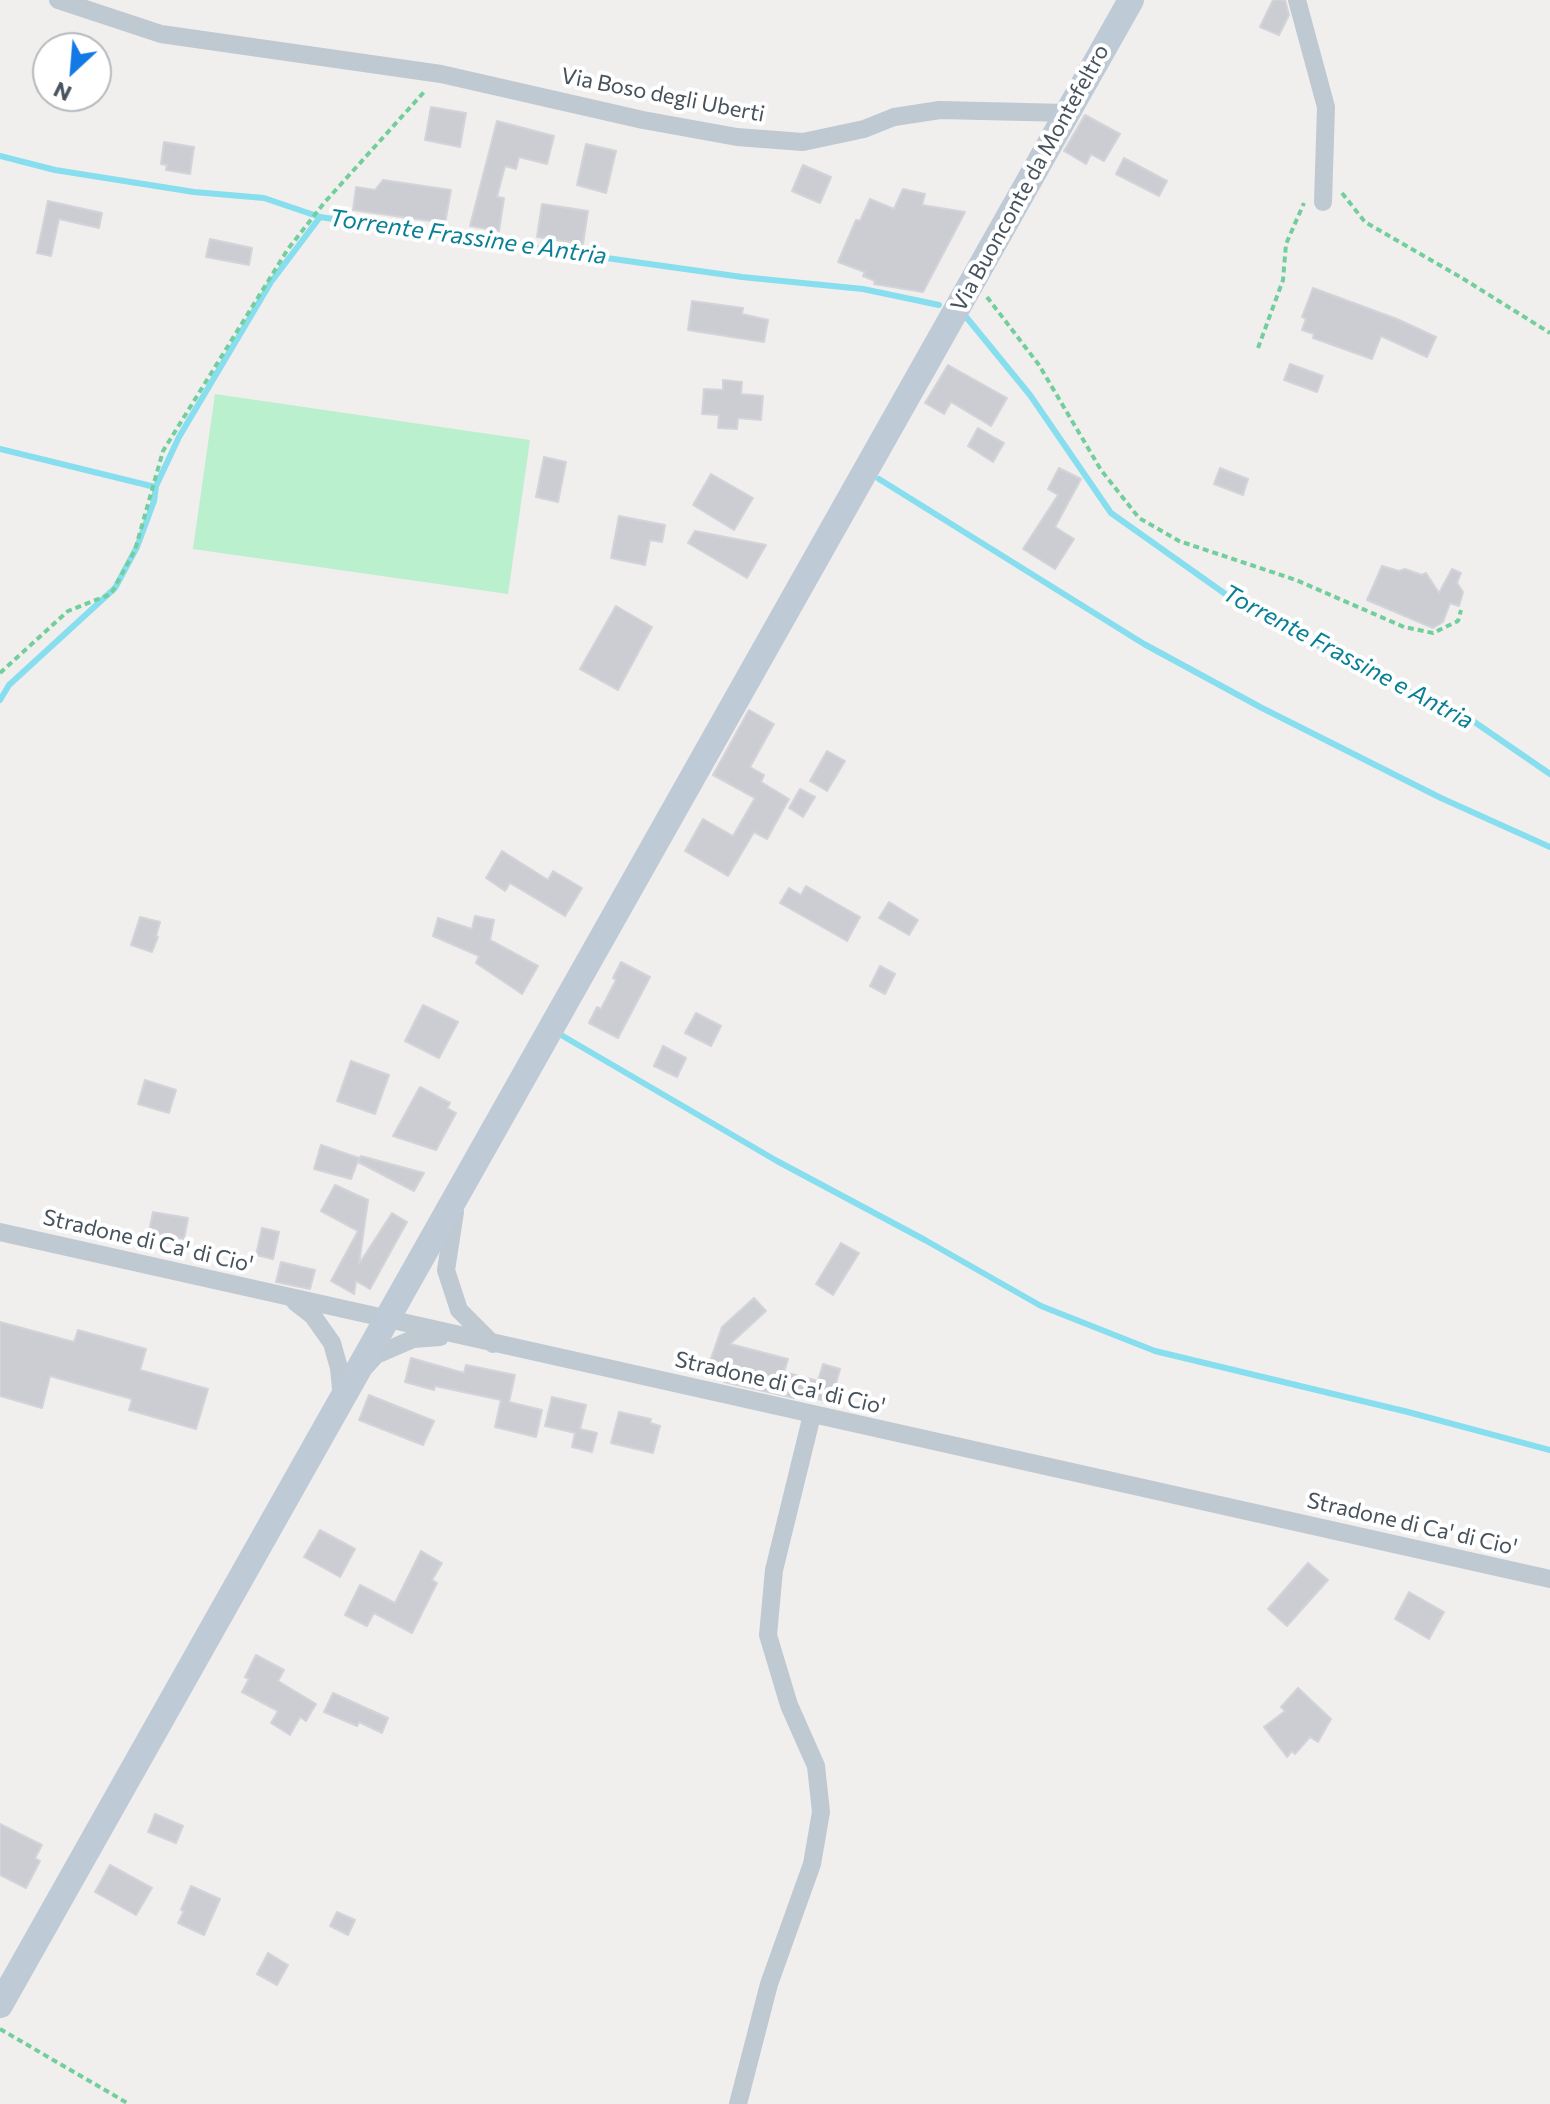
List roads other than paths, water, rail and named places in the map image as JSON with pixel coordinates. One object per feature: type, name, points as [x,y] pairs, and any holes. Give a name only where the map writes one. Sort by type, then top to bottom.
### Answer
[{"type":"street","name":"Via Boso degli Uberti","points":[[58,0],[161,34],[441,74],[643,120],[737,137],[803,142],[864,129],[894,117],[940,110],[1067,113]]},
{"type":"street","name":"Via Buonconte da Montefeltro","points":[[0,2005],[1131,0]]},
{"type":"street","points":[[1297,0],[1326,107],[1323,202]]},
{"type":"street","points":[[461,1188],[450,1230],[446,1270],[459,1310],[493,1344]]},
{"type":"street","name":"Stradone di Ca' di Cio'","points":[[0,1232],[1550,1579]]},
{"type":"street","points":[[290,1298],[313,1316],[332,1343],[346,1391]]},
{"type":"street","points":[[346,1391],[376,1355],[413,1339],[463,1337]]},
{"type":"street","points":[[738,2104],[769,1984],[812,1864],[821,1812],[816,1766],[789,1705],[768,1635],[774,1570],[812,1415]]},
{"type":"waterway","name":"Torrente Frassine e Antria","points":[[0,156],[55,170],[194,192],[264,198],[320,217],[742,277],[863,289],[939,305]]},
{"type":"waterway","points":[[0,700],[9,685],[115,588],[137,547],[154,501],[156,486],[179,437],[271,282],[320,217]]},
{"type":"waterway","name":"Torrente Frassine e Antria","points":[[967,318],[1030,395],[1111,513],[1231,598],[1365,671],[1473,721],[1550,774]]},
{"type":"waterway","points":[[0,449],[155,487]]},
{"type":"waterway","points":[[879,479],[1144,644],[1262,708],[1441,798],[1550,847]]},
{"type":"waterway","points":[[556,1032],[777,1161],[1041,1306],[1155,1351],[1550,1450]]}]
